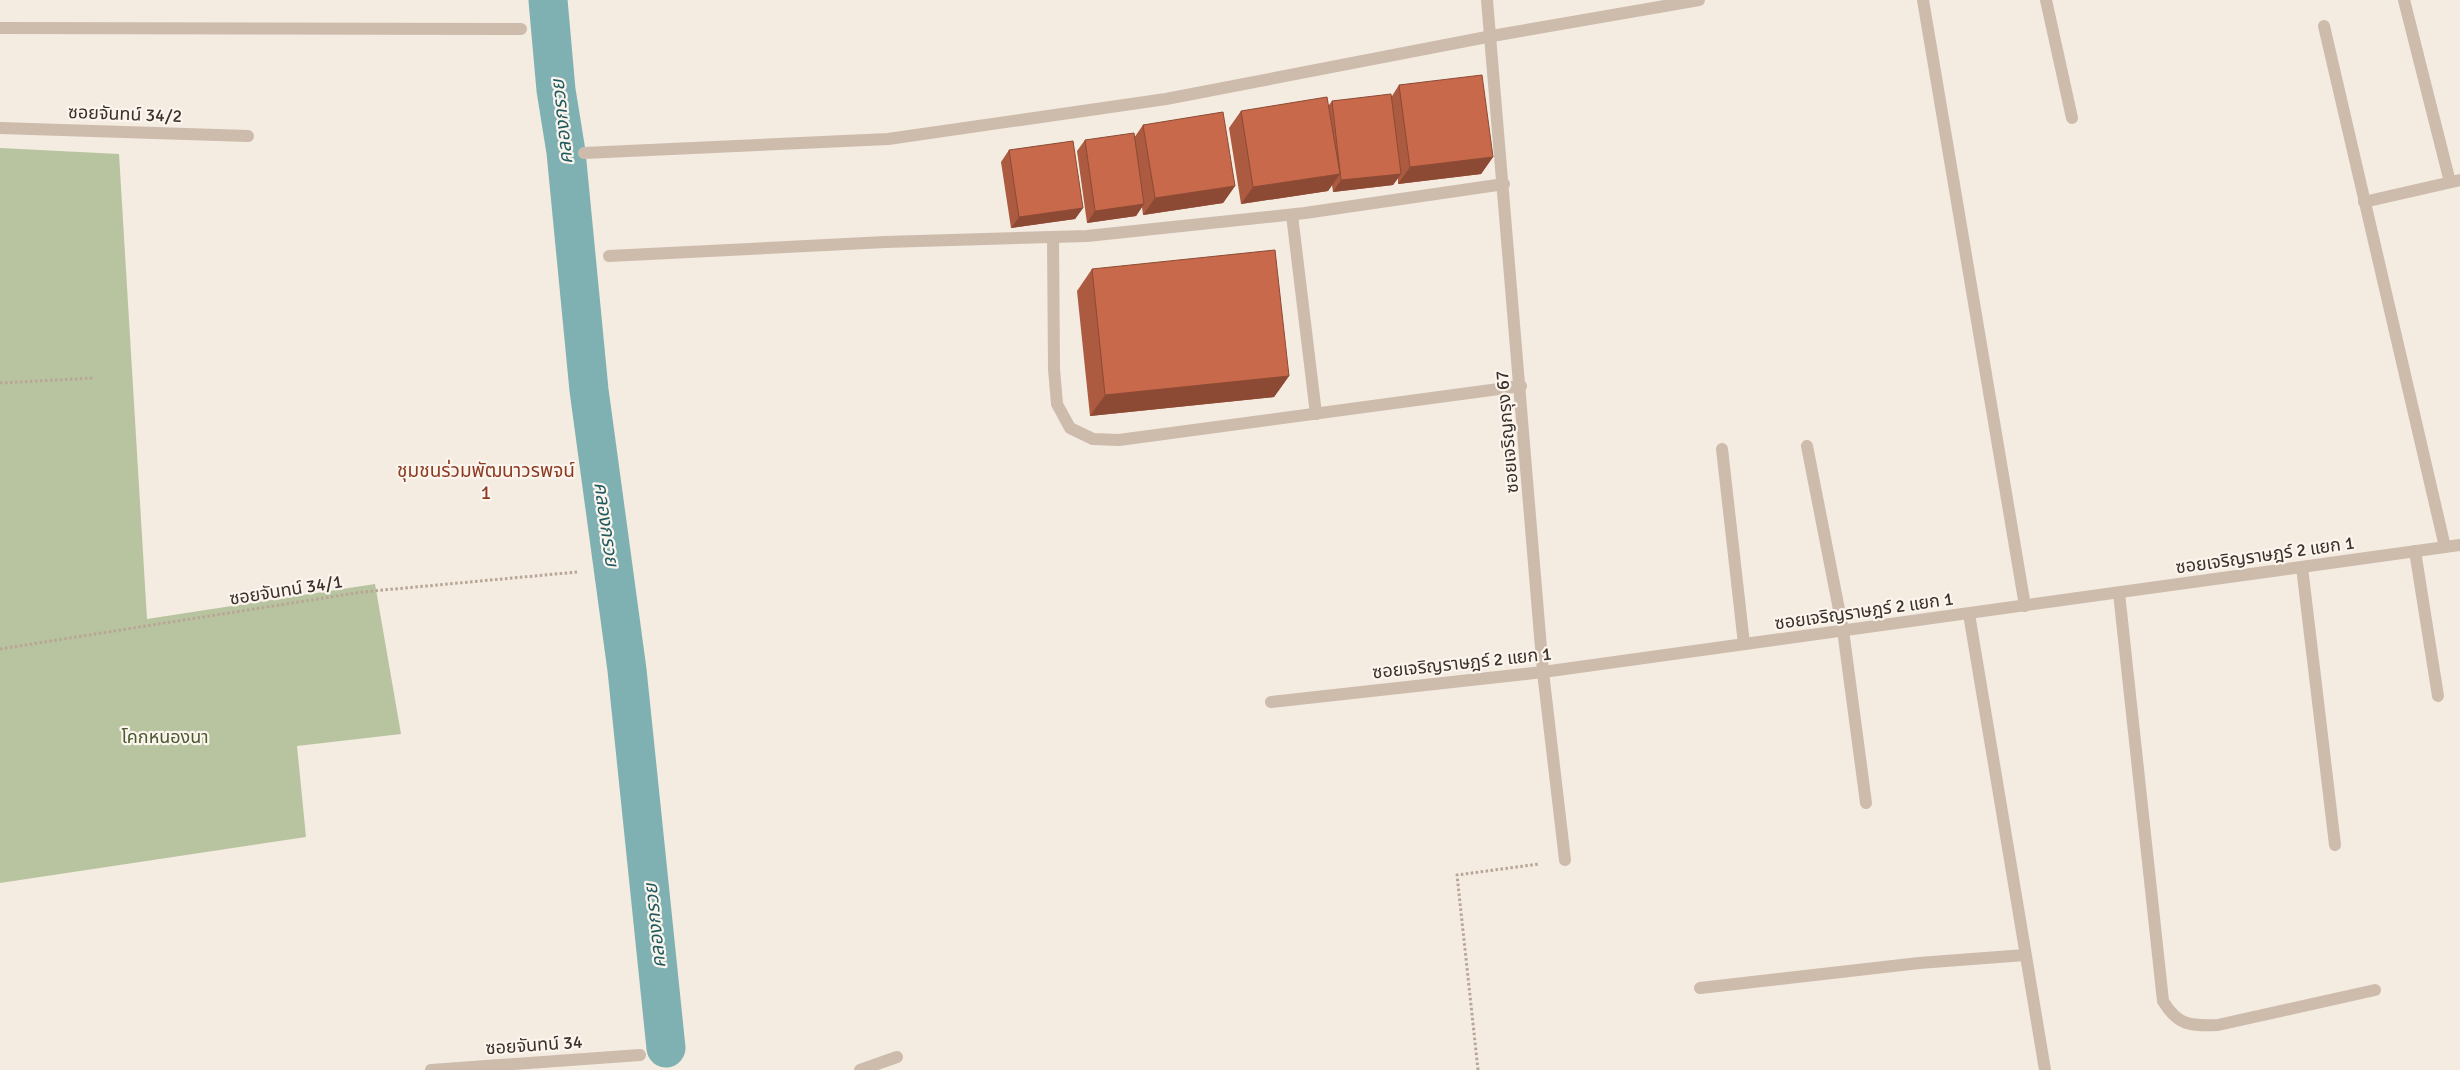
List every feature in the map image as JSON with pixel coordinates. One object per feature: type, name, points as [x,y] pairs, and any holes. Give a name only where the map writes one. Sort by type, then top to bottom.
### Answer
[{"type":"street","name":"ซอยเจริญกรุง 67","points":[[1487,0],[1492,36],[1544,672],[1565,860]]},
{"type":"street","points":[[584,153],[888,139],[1166,99],[1492,36],[1698,0]]},
{"type":"street","points":[[1924,0],[2025,606]]},
{"type":"street","points":[[2046,0],[2072,118]]},
{"type":"street","points":[[2364,202],[2455,181],[2404,0]]},
{"type":"street","points":[[2324,26],[2446,547]]},
{"type":"street","points":[[0,28],[521,29]]},
{"type":"street","name":"ซอยจันทน์ 34/2","points":[[0,128],[248,136]]},
{"type":"street","points":[[609,256],[1087,236],[1292,215],[1504,184]]},
{"type":"street","points":[[1292,215],[1316,414]]},
{"type":"street","points":[[1054,237],[1054,369],[1057,404],[1070,428],[1093,439],[1119,440],[1521,386]]},
{"type":"street","points":[[1806,446],[1843,630],[1866,802]]},
{"type":"street","points":[[1722,449],[1744,644]]},
{"type":"street","name":"ซอยเจริญราษฎร์ 2 แยก 1","points":[[1271,702],[1544,672],[2460,545]]},
{"type":"street","points":[[2416,552],[2438,696]]},
{"type":"street","points":[[2302,568],[2335,845]]},
{"type":"street","points":[[2119,593],[2163,1001],[2172,1016],[2191,1026],[2218,1025],[2375,990]]},
{"type":"street","points":[[1970,614],[2045,1070]]},
{"type":"street","points":[[1700,988],[1919,964],[2025,955]]},
{"type":"street","name":"ซอยจันทน์ 34","points":[[431,1070],[640,1055]]},
{"type":"street","points":[[860,1070],[897,1057]]},
{"type":"path","points":[[0,382],[94,378]]},
{"type":"path","name":"ซอยจันทน์ 34/1","points":[[0,649],[362,592],[577,572]]},
{"type":"path","points":[[1478,1070],[1457,875],[1565,860]]},
{"type":"green space","name":"โคกหนองนา","points":[[0,148],[119,154],[147,619],[375,584],[401,734],[297,746],[306,837],[0,883]]},
{"type":"building","points":[[1482,75],[1493,157],[1410,167],[1399,85]]},
{"type":"building","points":[[1391,94],[1401,174],[1341,180],[1332,101]]},
{"type":"building","points":[[1327,97],[1340,174],[1253,187],[1241,111]]},
{"type":"building","points":[[1223,112],[1235,186],[1155,198],[1143,125]]},
{"type":"building","points":[[1134,133],[1144,204],[1095,211],[1085,140]]},
{"type":"building","points":[[1073,141],[1083,208],[1019,217],[1009,150]]},
{"type":"building","points":[[1275,250],[1289,376],[1105,395],[1092,269]]},
{"type":"waterway","name":"คลองกรวย","points":[[548,0],[556,90],[566,152],[589,390],[627,670],[666,1048]]},
{"type":"district","name":"ชุมชนร่วมพัฒนาวรพจน์ 1","points":[[486,481]]}]
